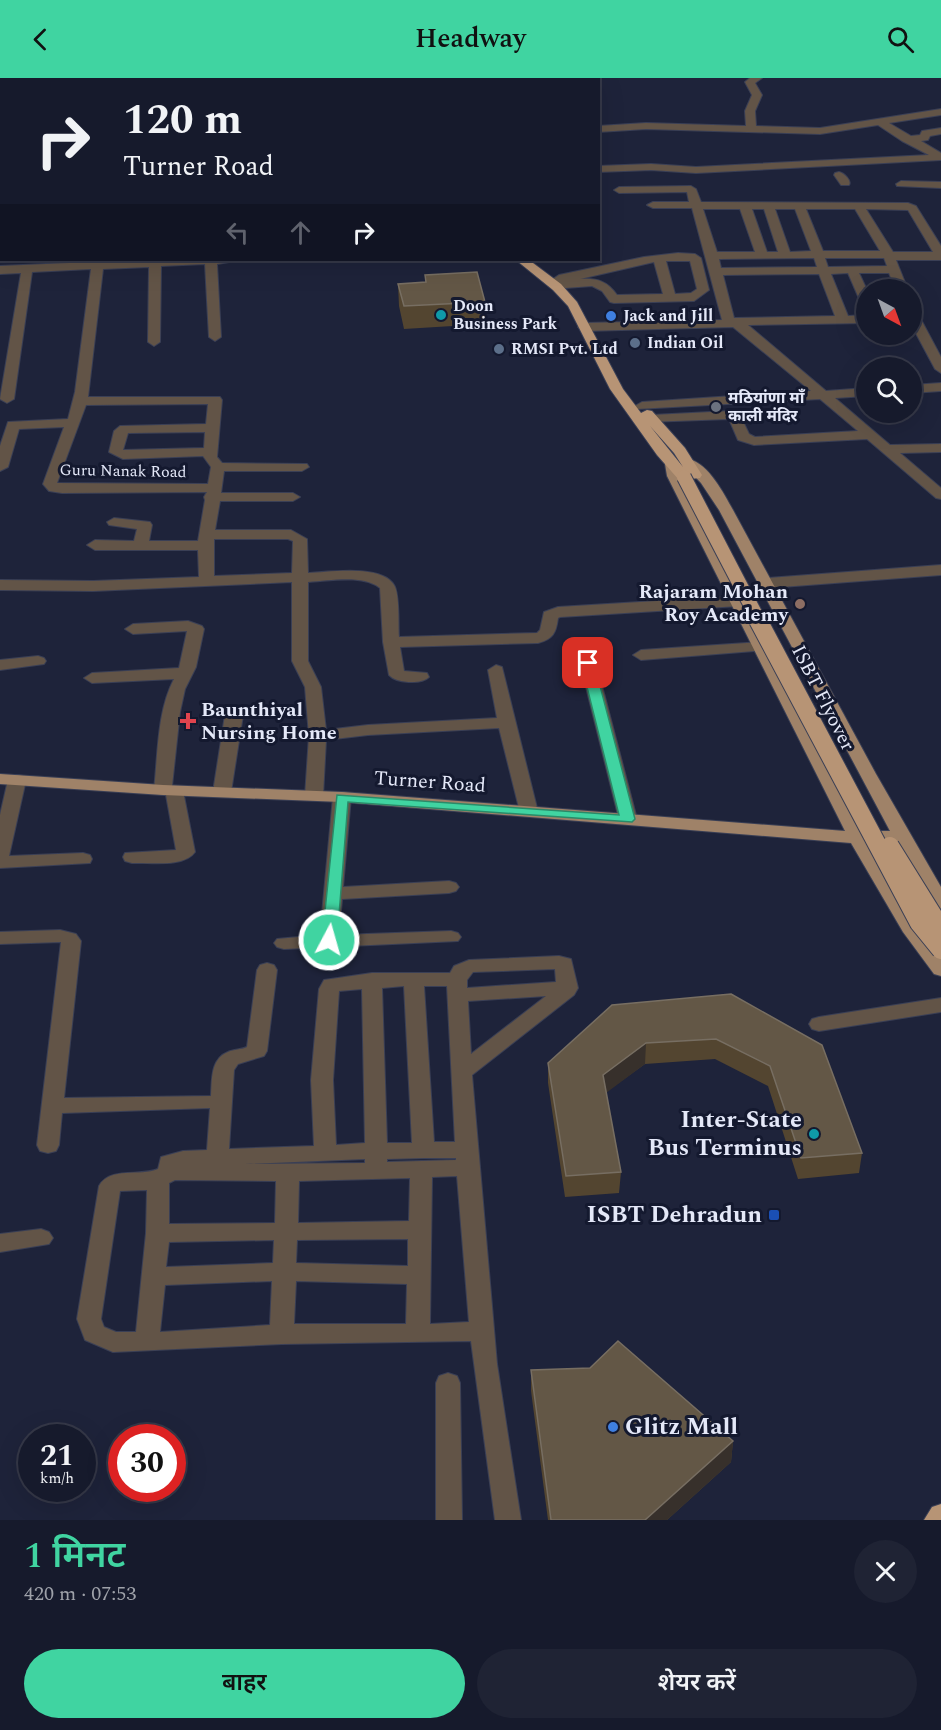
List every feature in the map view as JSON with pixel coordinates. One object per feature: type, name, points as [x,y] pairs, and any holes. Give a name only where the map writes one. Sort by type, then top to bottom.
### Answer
[{"type":"highway","points":[[523,261],[557,287],[573,305],[690,472]]},
{"type":"highway","points":[[536,261],[562,281],[584,304],[590,327]]},
{"type":"highway","name":"ISBT Flyover","points":[[590,327],[612,382],[672,464],[690,472],[883,834],[941,928]]},
{"type":"highway","name":"ISBT Flyover","points":[[690,472],[871,836],[920,923],[941,950]]},
{"type":"highway","points":[[937,1520],[941,1515]]},
{"type":"main road","points":[[672,464],[674,476],[857,837],[913,932],[941,969]]},
{"type":"main road","points":[[690,472],[701,473],[721,501],[768,583],[845,734],[901,837],[941,903]]},
{"type":"main road","name":"Turner Road","points":[[8,780],[169,790],[342,797],[857,837],[901,837]]},
{"type":"street","points":[[751,130],[750,111],[757,95],[750,82],[757,78]]},
{"type":"street","points":[[600,129],[646,126],[820,131],[941,112]]},
{"type":"street","points":[[880,122],[906,139],[941,157]]},
{"type":"street","points":[[906,139],[926,137],[926,133],[941,131]]},
{"type":"street","points":[[921,147],[941,146]]},
{"type":"street","points":[[600,169],[651,167],[696,170],[816,166],[941,157]]},
{"type":"street","points":[[816,166],[842,179],[871,171],[872,162]]},
{"type":"street","points":[[901,184],[941,185]]},
{"type":"street","points":[[619,189],[688,188],[692,191],[694,206],[735,324],[827,398],[941,495]]},
{"type":"street","points":[[768,205],[784,255]]},
{"type":"street","points":[[799,205],[823,270],[855,305]]},
{"type":"street","points":[[858,205],[888,255],[898,279]]},
{"type":"street","points":[[653,206],[910,207],[941,256]]},
{"type":"street","points":[[745,206],[762,255]]},
{"type":"street","points":[[927,235],[941,235]]},
{"type":"street","points":[[712,256],[941,256]]},
{"type":"street","points":[[562,281],[594,278],[660,258],[695,258],[703,290],[694,297],[614,299],[594,278]]},
{"type":"street","points":[[660,258],[670,298]]},
{"type":"street","points":[[1,267],[27,269],[155,261],[154,342]]},
{"type":"street","points":[[211,261],[215,337]]},
{"type":"street","name":"Guru Nanak Road","points":[[98,263],[80,401],[50,484],[54,488],[212,493]]},
{"type":"street","points":[[7,399],[27,269]]},
{"type":"street","points":[[843,320],[855,305],[852,270]]},
{"type":"street","points":[[716,272],[894,270]]},
{"type":"street","points":[[590,327],[856,320]]},
{"type":"street","points":[[735,324],[856,326]]},
{"type":"street","points":[[922,336],[941,369]]},
{"type":"street","points":[[922,388],[941,387]]},
{"type":"street","points":[[647,413],[730,411],[856,394]]},
{"type":"street","points":[[922,395],[941,394]]},
{"type":"street","points":[[647,413],[827,398],[856,399]]},
{"type":"street","points":[[80,401],[213,399],[216,402],[210,452],[211,459],[218,467],[206,540],[207,582]]},
{"type":"street","points":[[730,411],[743,437],[749,441],[870,435]]},
{"type":"street","points":[[1,467],[13,425],[73,423]]},
{"type":"street","points":[[210,452],[123,455],[117,452],[121,431],[124,429],[212,428]]},
{"type":"street","points":[[886,449],[941,448]]},
{"type":"street","points":[[218,467],[302,467]]},
{"type":"street","points":[[212,493],[293,497]]},
{"type":"street","points":[[114,522],[145,525],[141,545]]},
{"type":"street","points":[[95,544],[141,545],[297,536],[302,542],[299,579],[300,661],[313,687],[318,736],[314,796]]},
{"type":"street","points":[[768,583],[941,570]]},
{"type":"street","points":[[0,585],[93,586],[360,576],[380,579],[388,587],[391,642],[397,675],[421,677]]},
{"type":"street","points":[[391,642],[538,638],[549,632],[550,615],[558,612],[738,601]]},
{"type":"street","points":[[132,857],[178,856],[186,852],[169,790],[172,712],[196,629],[188,626],[134,629]]},
{"type":"street","points":[[641,655],[762,647]]},
{"type":"street","points":[[0,665],[38,661]]},
{"type":"street","points":[[588,663],[628,819]]},
{"type":"street","points":[[496,670],[506,723],[530,812]]},
{"type":"street","points":[[92,678],[184,673]]},
{"type":"street","points":[[222,792],[234,715]]},
{"type":"street","points":[[318,736],[368,730],[506,723]]},
{"type":"street","points":[[0,855],[8,780]]},
{"type":"street","points":[[329,940],[342,797]]},
{"type":"street","points":[[0,862],[83,859]]},
{"type":"street","points":[[334,893],[449,887]]},
{"type":"street","points":[[0,938],[60,936],[69,938],[71,941],[48,1145]]},
{"type":"street","points":[[284,943],[451,937]]},
{"type":"street","points":[[462,1072],[568,988],[565,965],[558,962],[469,966],[461,971],[457,988],[467,1159],[485,1364],[508,1520]]},
{"type":"street","points":[[218,1157],[223,1069],[232,1058],[257,1052],[267,970]]},
{"type":"street","points":[[414,979],[422,1160],[418,1334]]},
{"type":"street","points":[[325,1153],[322,1080],[329,989],[336,983],[414,979],[457,988]]},
{"type":"street","points":[[372,981],[376,1161]]},
{"type":"street","points":[[819,1024],[941,1005]]},
{"type":"street","points":[[54,1106],[205,1102]]},
{"type":"street","points":[[147,1342],[165,1175],[172,1161],[218,1157],[278,1166],[325,1153],[376,1161]]},
{"type":"street","points":[[467,1159],[278,1166],[165,1175],[144,1182],[116,1182],[110,1186],[89,1319],[94,1333],[107,1341],[147,1342],[282,1334],[418,1334],[483,1331]]},
{"type":"street","points":[[278,1166],[288,1232],[282,1334]]},
{"type":"street","points":[[158,1233],[421,1230]]},
{"type":"street","points":[[0,1243],[41,1238]]},
{"type":"street","points":[[153,1276],[286,1272],[418,1275]]},
{"type":"street","points":[[448,1383],[449,1520]]},
{"type":"building","points":[[477,272],[485,302],[404,306],[398,284],[426,282],[425,275]]},
{"type":"building","name":"Inter-State Bus Terminus","points":[[731,994],[822,1045],[862,1153],[801,1158],[770,1066],[716,1039],[646,1043],[603,1075],[621,1172],[566,1176],[548,1063],[612,1005]]},
{"type":"building","name":"Glitz Mall","points":[[618,1341],[733,1441],[645,1520],[551,1520],[531,1370],[590,1368]]},
{"type":"place","name":"Doon Business Park","points":[[441,315]]},
{"type":"place","name":"Jack and Jill","points":[[611,316]]},
{"type":"place","name":"Indian Oil","points":[[635,343]]},
{"type":"place","name":"RMSI Pvt. Ltd","points":[[499,349]]},
{"type":"place","name":"मठियांणा माँ काली मंदिर","points":[[716,407]]},
{"type":"place","name":"Rajaram Mohan Roy Academy","points":[[800,604]]},
{"type":"place","name":"Baunthiyal Nursing Home","points":[[188,721]]},
{"type":"place","name":"Inter-State Bus Terminus","points":[[814,1134]]},
{"type":"place","name":"ISBT Dehradun","points":[[774,1215]]},
{"type":"place","name":"Glitz Mall","points":[[613,1427]]},
{"type":"route","points":[[329,940],[342,797],[628,819],[588,663]]}]
